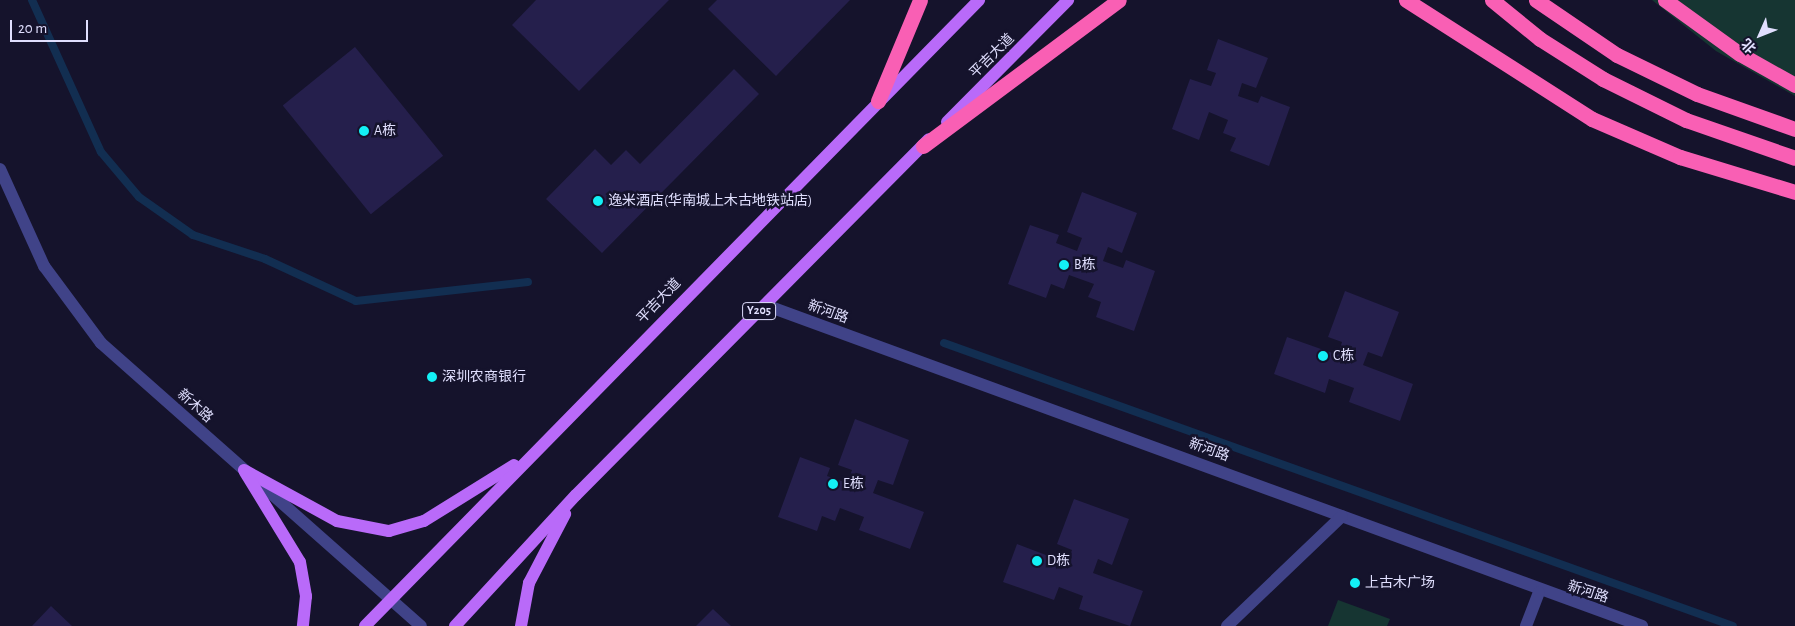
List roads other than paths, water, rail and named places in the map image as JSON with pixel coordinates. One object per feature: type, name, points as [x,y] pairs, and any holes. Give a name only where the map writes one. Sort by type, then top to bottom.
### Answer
[{"type":"highway","points":[[878,101],[920,0]]},
{"type":"highway","points":[[924,146],[1119,0]]},
{"type":"highway","points":[[1406,0],[1592,119],[1680,157],[1795,192]]},
{"type":"highway","points":[[1492,0],[1540,39],[1603,79],[1686,120],[1795,158]]},
{"type":"highway","points":[[1536,0],[1617,55],[1697,94],[1795,129]]},
{"type":"highway","points":[[1665,0],[1740,54],[1795,85]]},
{"type":"main road","name":"平吉大道","points":[[365,626],[979,0]]},
{"type":"main road","name":"平吉大道","points":[[454,626],[576,495],[1068,0]]},
{"type":"main road","points":[[244,470],[337,521],[389,531],[424,521],[532,454]]},
{"type":"main road","points":[[244,470],[300,562],[306,596],[303,626]]},
{"type":"main road","points":[[521,626],[529,583],[576,495]]},
{"type":"street","name":"新木路","points":[[0,169],[44,266],[70,306],[101,343],[420,626]]},
{"type":"street","name":"新河路","points":[[765,305],[1342,516],[1539,592],[1642,626]]},
{"type":"street","points":[[1227,626],[1342,516]]},
{"type":"street","points":[[1526,626],[1539,592]]},
{"type":"waterway","points":[[32,0],[101,152],[139,197],[193,235],[265,259],[356,301],[528,282]]},
{"type":"waterway","points":[[944,343],[1733,626]]},
{"type":"place","name":"A栋","points":[[364,131]]},
{"type":"place","name":"逸米酒店(华南城上木古地铁站店)","points":[[598,201]]},
{"type":"place","name":"B栋","points":[[1064,265]]},
{"type":"place","name":"C栋","points":[[1323,356]]},
{"type":"place","name":"深圳农商银行","points":[[432,377]]},
{"type":"place","name":"E栋","points":[[833,484]]},
{"type":"place","name":"D栋","points":[[1037,561]]},
{"type":"place","name":"上古木广场","points":[[1355,583]]}]
